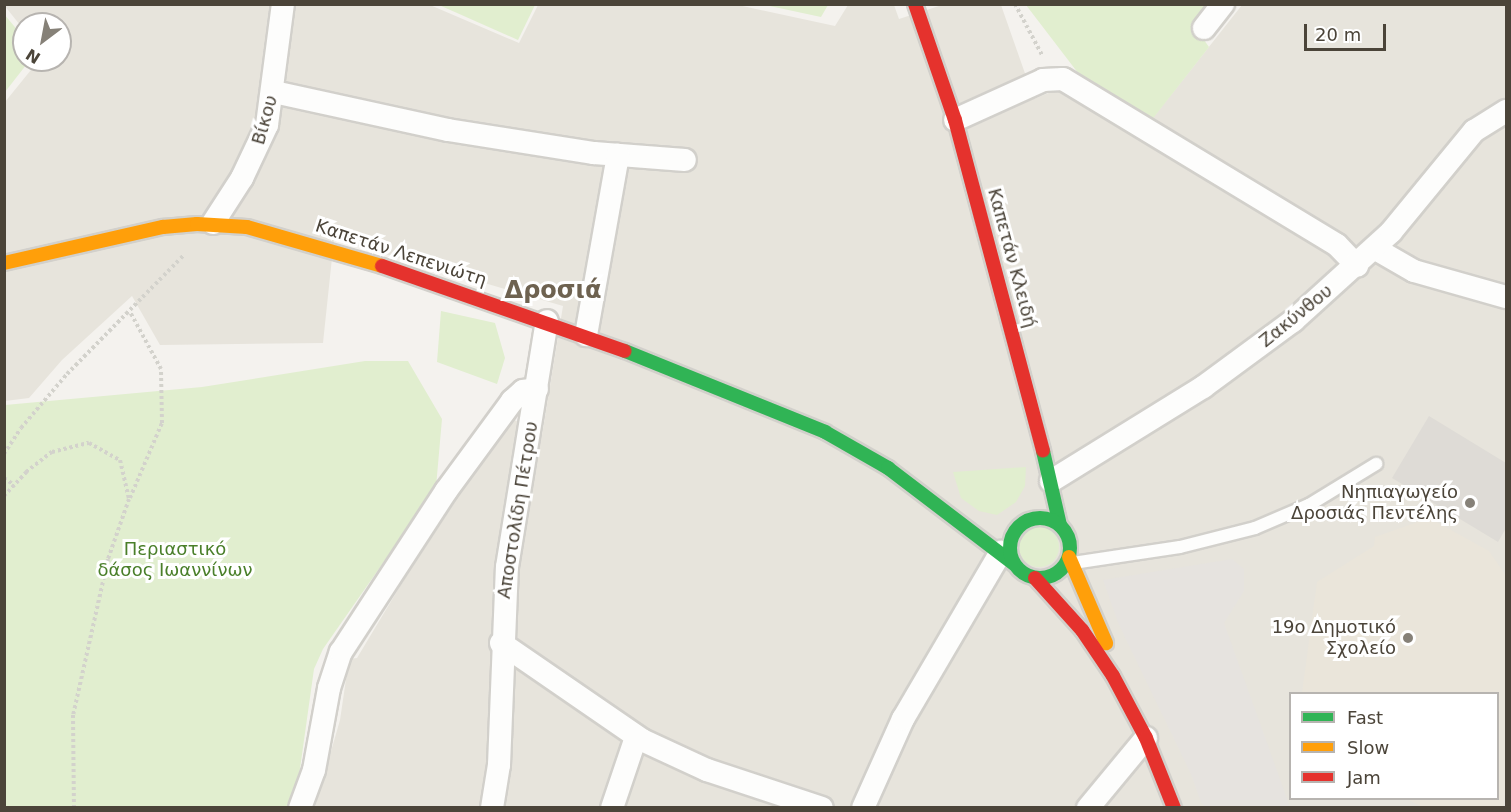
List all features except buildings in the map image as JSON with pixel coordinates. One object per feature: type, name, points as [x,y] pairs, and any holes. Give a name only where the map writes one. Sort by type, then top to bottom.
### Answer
[{"type":"street","name":"Βίκου","points":[[213,223],[253,157],[267,125],[274,92],[283,4]]},
{"type":"street","name":"Καπετάν Κλειδή","points":[[915,4],[955,120],[1051,482],[1060,525]]},
{"type":"street","points":[[1204,28],[1223,4]]},
{"type":"street","points":[[955,120],[1054,77],[1337,245],[1357,266]]},
{"type":"street","points":[[274,92],[448,130],[618,155],[685,160]]},
{"type":"street","name":"Ζακύνθου","points":[[1051,482],[1203,387],[1285,327],[1374,249],[1415,206],[1466,139],[1485,122],[1506,111]]},
{"type":"street","points":[[586,335],[618,155]]},
{"type":"street","name":"Καπετάν Λεπενιώτη","points":[[4,263],[163,227],[213,223],[293,237],[586,335],[848,443],[983,537],[1007,558]]},
{"type":"street","points":[[1374,249],[1414,271],[1506,297]]},
{"type":"street","name":"Αποστολίδη Πέτρου","points":[[492,807],[499,765],[501,643],[507,567],[547,321]]},
{"type":"street","points":[[300,807],[314,770],[333,670],[345,645],[446,491],[512,401],[523,391],[537,388]]},
{"type":"street","points":[[983,537],[1015,531],[1028,520],[1051,482]]},
{"type":"street","points":[[1028,520],[1045,518],[1060,525],[1068,537],[1070,560],[1108,649],[1113,676]]},
{"type":"street","points":[[868,805],[903,719],[1007,558],[1015,531]]},
{"type":"street","points":[[1007,558],[1035,578],[1076,623],[1113,676],[1146,738],[1174,807]]},
{"type":"street","points":[[1035,578],[1053,575],[1070,560]]},
{"type":"street","points":[[501,643],[636,737],[707,770],[822,807]]},
{"type":"street","points":[[612,807],[636,737]]},
{"type":"street","points":[[1088,807],[1146,738]]},
{"type":"lane","points":[[1070,560],[1180,548],[1255,528],[1309,505],[1376,464]]},
{"type":"path","points":[[1015,4],[1054,77]]},
{"type":"path","points":[[4,454],[37,408],[213,223]]},
{"type":"path","points":[[74,807],[73,715],[108,560],[129,499],[162,423],[161,369],[130,312]]},
{"type":"path","points":[[4,496],[52,452],[89,443],[120,460],[129,499]]},
{"type":"path","points":[[4,478],[14,485]]},
{"type":"shaded area","points":[[4,5],[430,5],[519,43],[538,5],[738,5],[835,26],[848,5],[894,5],[899,19],[942,5],[1001,5],[1034,99],[1056,90],[1137,138],[1242,5],[1506,5],[1506,807],[315,807],[340,720],[349,659],[357,658],[447,508],[509,417],[542,435],[563,306],[334,239],[323,343],[160,345],[132,296],[62,360],[29,398],[5,401],[5,102],[29,72],[72,72],[72,12],[12,12],[12,15]]},
{"type":"shaded area","name":"19ο Δημοτικό Σχολείο","points":[[1429,518],[1489,551],[1506,576],[1506,789],[1503,807],[1422,807],[1409,800],[1499,800],[1499,692],[1302,692],[1317,582],[1374,546],[1375,537]]},
{"type":"shaded area","points":[[1232,559],[1244,569],[1244,591],[1224,623],[1290,807],[1206,807],[1201,803],[1191,774],[1119,625],[1103,580]]},
{"type":"green space","points":[[828,4],[821,17],[765,5]]},
{"type":"green space","points":[[439,5],[535,5],[518,40]]},
{"type":"green space","points":[[1026,5],[1212,5],[1194,26],[1209,47],[1147,126],[1088,86]]},
{"type":"green space","points":[[4,14],[12,24],[12,72],[21,72],[5,92]]},
{"type":"green space","points":[[441,311],[495,323],[505,358],[497,384],[437,362]]},
{"type":"green space","name":"Περιαστικό δάσος Ιωαννίνων","points":[[365,361],[408,361],[442,419],[436,487],[323,649],[314,669],[297,790],[289,807],[5,808],[5,405],[202,387]]},
{"type":"green space","points":[[1026,467],[1025,486],[1016,502],[997,515],[979,511],[961,498],[953,472]]},
{"type":"green space","points":[[1039,527],[1047,528],[1053,533],[1058,539],[1058,555],[1053,561],[1047,566],[1039,567],[1031,566],[1025,561],[1020,555],[1019,547],[1020,539],[1025,533],[1031,528]]},
{"type":"traffic: fast","points":[[625,351],[825,432],[888,468],[1014,564]]},
{"type":"traffic: fast","points":[[1043,451],[1060,525]]},
{"type":"traffic: fast","points":[[1034,518],[1046,518],[1057,523],[1065,531],[1070,548],[1068,560],[1057,573],[1046,578],[1034,578],[1023,573],[1015,565],[1010,554],[1010,542],[1015,531],[1023,523],[1034,518]]},
{"type":"traffic: slow","points":[[4,263],[163,227],[197,224],[247,227],[382,266]]},
{"type":"traffic: slow","points":[[1069,557],[1106,643]]},
{"type":"traffic: jam","points":[[915,4],[955,120],[1043,451]]},
{"type":"traffic: jam","points":[[382,266],[625,351]]},
{"type":"traffic: jam","points":[[1035,578],[1082,630],[1113,676],[1146,738],[1174,808]]},
{"type":"place","name":"Νηπιαγωγείο Δροσιάς Πεντέλης","points":[[1470,503]]},
{"type":"place","name":"19ο Δημοτικό Σχολείο","points":[[1408,638]]},
{"type":"district","name":"Δροσιά","points":[[553,291]]}]
